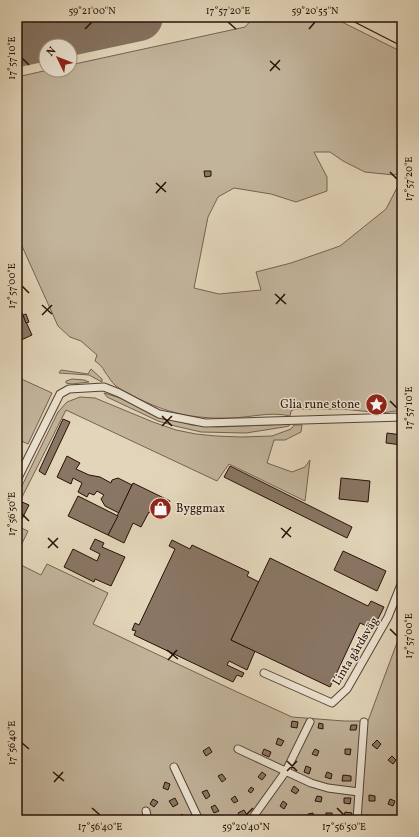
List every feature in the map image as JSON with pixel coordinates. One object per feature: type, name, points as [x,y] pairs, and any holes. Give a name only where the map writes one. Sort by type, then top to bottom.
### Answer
[{"type":"main road","points":[[359,17],[402,39]]},
{"type":"main road","points":[[381,17],[402,28]]},
{"type":"street","points":[[17,480],[60,394],[69,389],[104,387],[119,393],[159,414],[205,423],[402,417]]},
{"type":"street","name":"Linta gårdsväg","points":[[264,673],[332,703],[348,689],[388,617],[402,582]]},
{"type":"street","points":[[251,820],[286,771],[310,722]]},
{"type":"street","points":[[357,820],[364,722]]},
{"type":"street","points":[[238,749],[311,783],[328,788],[359,792]]},
{"type":"street","points":[[174,767],[199,820]]},
{"type":"street","points":[[146,811],[148,820]]},
{"type":"shaded area","points":[[254,17],[332,17],[402,52],[402,172],[394,175],[365,172],[343,161],[330,152],[314,152],[327,177],[327,191],[296,202],[271,194],[234,188],[218,197],[208,217],[194,288],[219,294],[261,290],[256,272],[291,263],[340,246],[386,209],[402,178],[402,410],[382,413],[342,409],[295,409],[291,411],[290,416],[275,414],[237,418],[216,418],[180,414],[147,403],[116,386],[102,367],[95,361],[97,355],[81,341],[70,337],[58,326],[17,235],[17,77],[38,72],[38,78],[78,78],[78,63],[245,27]]},
{"type":"shaded area","points":[[91,369],[102,379],[102,382],[89,375],[59,373],[61,370],[88,374]]},
{"type":"shaded area","points":[[17,377],[52,393],[28,444],[17,439]]},
{"type":"shaded area","points":[[72,379],[89,382],[72,384],[66,383],[66,381]]},
{"type":"shaded area","points":[[104,393],[120,398],[162,417],[192,425],[218,427],[290,424],[289,426],[246,433],[201,432],[158,421],[107,397]]},
{"type":"shaded area","points":[[80,397],[95,398],[153,422],[176,430],[196,434],[241,437],[272,436],[291,429],[294,425],[302,425],[301,432],[285,440],[274,440],[267,463],[292,472],[305,467],[310,460],[305,501],[229,464],[217,481],[66,410],[17,507],[17,496],[58,412],[67,402]]},
{"type":"shaded area","points":[[17,526],[28,531],[17,554]]},
{"type":"shaded area","points":[[17,563],[41,575],[47,564],[108,593],[93,624],[292,717],[344,721],[368,721],[402,629],[402,820],[17,820]]},
{"type":"building","points":[[204,171],[211,171],[211,176],[205,177]]},
{"type":"building","points":[[17,302],[32,335],[19,341],[17,336]]},
{"type":"building","points":[[26,314],[29,322],[26,323],[23,315]]},
{"type":"building","points":[[63,419],[70,422],[45,475],[39,471]]},
{"type":"building","points":[[387,433],[402,435],[402,445],[386,443]]},
{"type":"building","points":[[67,456],[80,463],[76,469],[89,475],[100,477],[111,483],[112,480],[118,478],[132,485],[119,513],[105,506],[101,499],[104,495],[97,491],[94,495],[89,493],[87,497],[78,492],[82,483],[73,478],[71,484],[57,477]]},
{"type":"building","points":[[230,466],[352,527],[347,538],[224,477]]},
{"type":"building","points":[[341,478],[370,481],[368,502],[339,499]]},
{"type":"building","points":[[133,483],[170,501],[162,519],[149,512],[141,527],[133,523],[124,543],[108,535]]},
{"type":"building","points":[[78,496],[118,516],[108,535],[68,516]]},
{"type":"building","points":[[22,502],[29,505],[22,519],[17,517],[17,512]]},
{"type":"building","points":[[95,539],[104,543],[102,547],[125,557],[111,586],[95,579],[94,582],[64,567],[73,549],[97,561],[100,554],[90,549]]},
{"type":"building","points":[[172,540],[190,549],[192,545],[249,572],[247,576],[259,582],[231,640],[255,651],[247,670],[229,661],[227,665],[244,673],[242,677],[237,675],[233,682],[134,635],[136,631],[132,630],[135,623],[139,625],[175,549],[169,546]]},
{"type":"building","points":[[343,551],[386,571],[377,591],[334,570]]},
{"type":"building","points":[[270,558],[368,606],[371,601],[384,607],[373,629],[360,623],[330,687],[231,640]]},
{"type":"building","points":[[292,721],[298,722],[297,728],[291,727]]},
{"type":"building","points":[[319,723],[323,724],[323,729],[318,728]]},
{"type":"building","points":[[351,725],[357,725],[356,730],[350,730]]},
{"type":"building","points":[[278,738],[284,741],[281,746],[276,744]]},
{"type":"building","points":[[377,740],[381,744],[377,749],[372,745]]},
{"type":"building","points":[[209,747],[212,752],[206,756],[203,751]]},
{"type":"building","points":[[264,749],[271,752],[269,757],[262,754]]},
{"type":"building","points":[[315,749],[319,751],[317,756],[312,754]]},
{"type":"building","points":[[345,749],[351,749],[350,755],[345,754]]},
{"type":"building","points":[[392,756],[396,760],[393,764],[388,760]]},
{"type":"building","points":[[306,766],[311,768],[309,774],[304,772]]},
{"type":"building","points":[[262,772],[266,775],[262,780],[258,777]]},
{"type":"building","points":[[327,772],[332,774],[331,779],[325,777]]},
{"type":"building","points":[[222,774],[226,779],[222,782],[218,776]]},
{"type":"building","points":[[343,775],[351,776],[351,781],[342,781]]},
{"type":"building","points":[[165,782],[170,784],[168,790],[163,788]]},
{"type":"building","points":[[294,786],[299,790],[296,794],[291,791]]},
{"type":"building","points":[[251,787],[254,789],[251,793],[248,791]]},
{"type":"building","points":[[207,790],[210,796],[206,799],[202,792]]},
{"type":"building","points":[[369,795],[375,796],[375,801],[369,801]]},
{"type":"building","points":[[235,796],[238,801],[234,803],[231,799]]},
{"type":"building","points":[[317,796],[322,797],[321,802],[315,801]]},
{"type":"building","points":[[175,798],[178,804],[173,807],[169,801]]},
{"type":"building","points":[[344,798],[351,798],[350,804],[344,803]]},
{"type":"building","points":[[153,799],[158,802],[154,807],[150,804]]},
{"type":"building","points":[[390,799],[395,801],[393,806],[388,804]]},
{"type":"building","points":[[283,801],[287,804],[284,809],[280,806]]},
{"type":"building","points":[[215,805],[219,811],[214,813],[211,807]]},
{"type":"building","points":[[244,810],[247,815],[242,819],[238,813]]},
{"type":"building","points":[[345,812],[352,813],[351,817],[344,817]]},
{"type":"building","points":[[313,813],[314,820],[308,820],[308,814]]},
{"type":"building","points":[[326,813],[332,813],[332,818],[326,818]]},
{"type":"building","points":[[182,814],[185,820],[179,820],[178,817]]},
{"type":"building","points":[[367,815],[372,816],[371,820],[366,820]]},
{"type":"taxiway","points":[[116,22],[127,17]]},
{"type":"runway","points":[[17,43],[139,17]]},
{"type":"place","name":"Glia rune stone","points":[[376,404]]},
{"type":"place","name":"Byggmax","points":[[160,508]]}]
